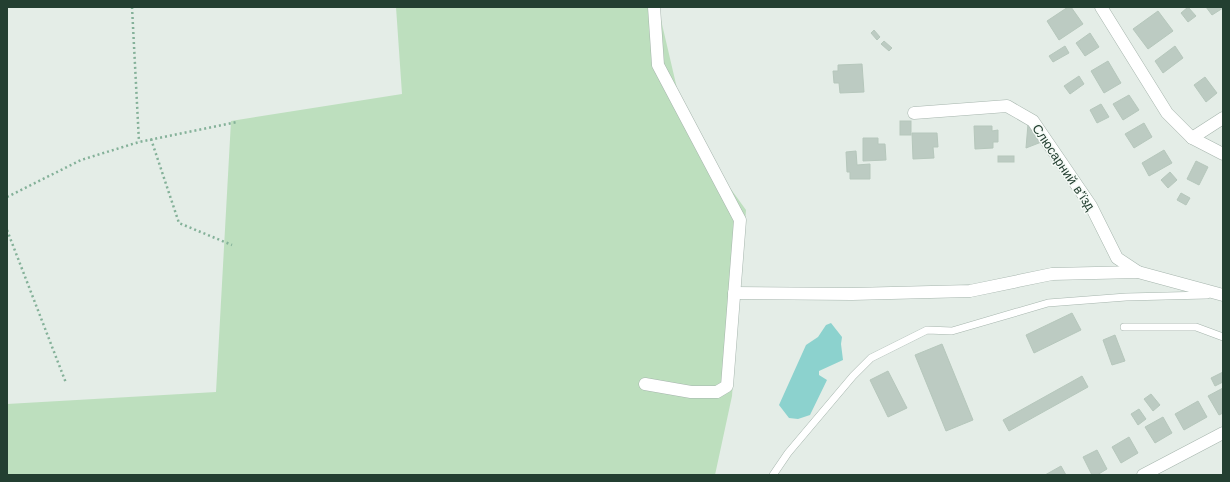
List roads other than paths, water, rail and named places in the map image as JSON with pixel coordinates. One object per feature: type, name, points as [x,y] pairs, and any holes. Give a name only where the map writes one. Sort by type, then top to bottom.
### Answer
[{"type":"street","points":[[645,384],[691,392],[717,392],[728,386],[740,220],[658,65],[654,7]]},
{"type":"street","points":[[1100,7],[1167,113],[1192,138],[1223,154]]},
{"type":"street","name":"Слюсарний в’їзд","points":[[914,113],[1007,106],[1033,121],[1091,206],[1117,258],[1138,272]]},
{"type":"street","points":[[1192,138],[1223,118]]},
{"type":"street","points":[[734,293],[852,294],[970,292],[1052,274],[1138,272],[1222,293]]},
{"type":"street","points":[[1143,475],[1223,432]]},
{"type":"lane","points":[[773,475],[788,453],[853,376],[871,358],[927,330],[952,331],[1048,303],[1126,297],[1222,293]]},
{"type":"lane","points":[[1124,327],[1196,327],[1223,337]]},
{"type":"water","points":[[831,323],[842,337],[841,344],[843,360],[819,371],[819,375],[827,380],[810,415],[798,419],[789,418],[779,405],[806,345],[818,337],[826,325]]}]
